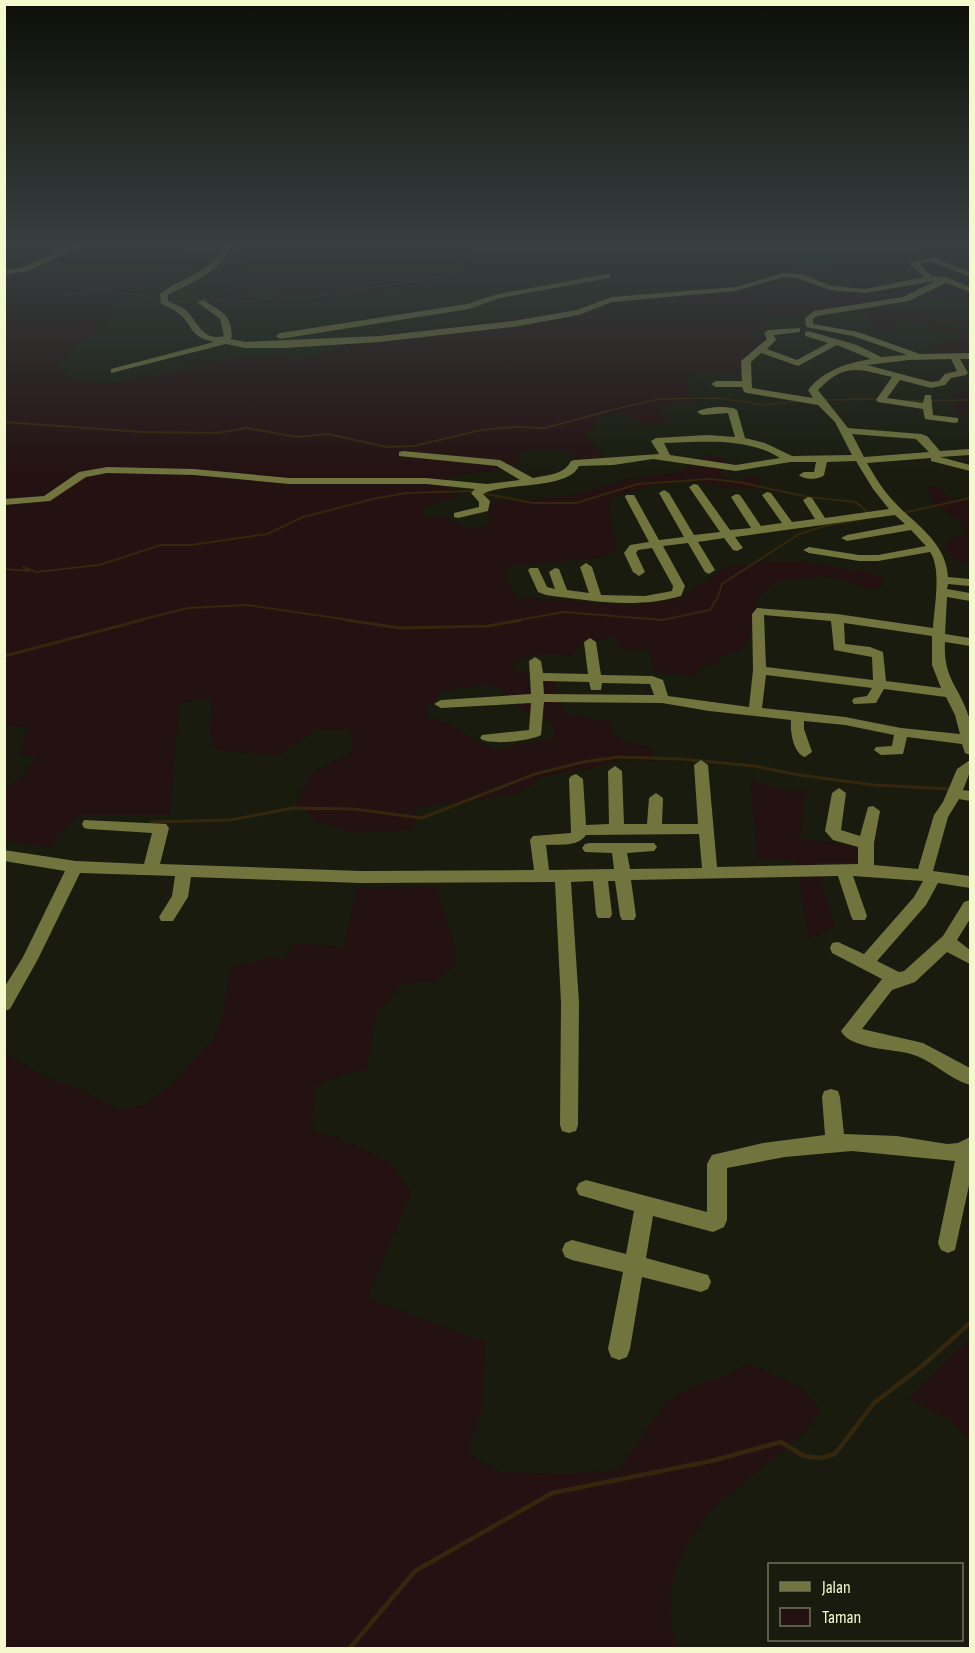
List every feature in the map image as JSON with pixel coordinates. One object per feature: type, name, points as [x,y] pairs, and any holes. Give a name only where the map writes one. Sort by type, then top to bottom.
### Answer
[{"type":"street","points":[[191,323],[205,337],[245,345],[359,340],[518,323]]},
{"type":"street","points":[[114,371],[221,341],[228,337],[228,323]]},
{"type":"street","points":[[245,345],[255,340],[361,323]]},
{"type":"street","points":[[809,323],[812,326],[855,334],[924,358]]},
{"type":"street","points":[[747,387],[746,361],[772,339],[767,334],[769,332],[793,327],[854,347],[878,359]]},
{"type":"street","points":[[798,363],[836,342]]},
{"type":"street","points":[[761,350],[813,369]]},
{"type":"street","points":[[813,400],[813,390],[825,377],[836,370],[878,359],[970,356]]},
{"type":"street","points":[[954,357],[963,372],[961,374]]},
{"type":"street","points":[[855,365],[896,378],[931,385],[942,383],[946,376],[961,374],[970,382]]},
{"type":"street","points":[[896,378],[881,399],[928,403]]},
{"type":"street","points":[[441,704],[538,698],[662,699],[755,712],[845,720],[970,745],[966,715],[943,685],[939,669],[938,635],[941,586],[939,556],[914,526],[898,513],[884,496],[861,459],[848,431],[813,400],[747,387],[716,384]]},
{"type":"street","points":[[931,385],[928,403],[929,418],[955,420]]},
{"type":"street","points":[[735,389],[747,387]]},
{"type":"street","points":[[702,412],[732,410],[741,442]]},
{"type":"street","points":[[848,431],[917,436],[923,438],[931,455],[970,468]]},
{"type":"street","points":[[666,458],[663,448],[652,438],[741,442],[776,449],[790,459]]},
{"type":"street","points":[[4,502],[53,496],[83,474],[107,470],[194,472],[289,481],[426,481],[481,490],[566,474],[573,469],[575,463],[613,462],[646,456],[736,468],[790,459],[861,459],[970,452]]},
{"type":"street","points":[[403,454],[500,463],[531,482]]},
{"type":"street","points":[[804,475],[819,475],[822,458]]},
{"type":"street","points":[[694,487],[737,548]]},
{"type":"street","points":[[458,516],[484,509],[485,501],[481,490]]},
{"type":"street","points":[[664,493],[710,570]]},
{"type":"street","points":[[767,495],[789,525]]},
{"type":"street","points":[[534,570],[542,589],[562,593],[596,597],[656,598],[677,593],[679,586],[630,496]]},
{"type":"street","points":[[736,497],[758,530]]},
{"type":"street","points":[[808,500],[821,520]]},
{"type":"street","points":[[639,572],[630,550],[634,547],[821,520],[898,513]]},
{"type":"street","points":[[847,538],[914,526]]},
{"type":"street","points":[[809,550],[860,558],[878,558],[931,548]]},
{"type":"street","points":[[586,567],[596,597]]},
{"type":"street","points":[[555,572],[562,593]]},
{"type":"street","points":[[941,586],[970,582]]},
{"type":"street","points":[[941,586],[970,597]]},
{"type":"street","points":[[755,712],[760,670],[758,614],[761,611],[837,618],[970,642]]},
{"type":"street","points":[[837,618],[839,647],[870,651],[878,656],[880,685],[871,700],[859,700]]},
{"type":"street","points":[[590,642],[597,697]]},
{"type":"street","points":[[487,738],[531,735],[536,732],[538,698],[535,661]]},
{"type":"street","points":[[760,670],[948,693]]},
{"type":"street","points":[[537,677],[652,680],[658,683],[662,699]]},
{"type":"street","points":[[798,716],[797,729],[805,752]]},
{"type":"street","points":[[881,750],[898,751],[901,732]]},
{"type":"street","points":[[701,765],[710,873]]},
{"type":"street","points":[[866,963],[920,901],[929,875],[936,827],[962,772],[970,765]]},
{"type":"street","points":[[615,771],[617,828]]},
{"type":"street","points":[[542,876],[538,840],[577,837],[576,779]]},
{"type":"street","points":[[954,790],[970,796]]},
{"type":"street","points":[[838,793],[833,831],[838,836],[866,843]]},
{"type":"street","points":[[654,828],[656,798]]},
{"type":"street","points":[[866,870],[866,843],[873,811]]},
{"type":"street","points":[[90,824],[162,828],[151,868]]},
{"type":"street","points":[[578,830],[706,829]]},
{"type":"street","points":[[590,848],[649,847]]},
{"type":"street","points":[[619,848],[628,916]]},
{"type":"street","points":[[7,860],[76,867],[361,877],[866,870],[929,875],[970,882]]},
{"type":"street","points":[[4,1004],[30,959],[67,880],[76,867]]},
{"type":"street","points":[[166,916],[180,897],[184,870]]},
{"type":"street","points":[[844,871],[859,916]]},
{"type":"street","points":[[600,875],[604,915]]},
{"type":"street","points":[[562,876],[570,1003],[569,1125]]},
{"type":"street","points":[[838,948],[897,979],[905,980],[950,940],[970,906]]},
{"type":"street","points":[[950,940],[953,948],[970,958]]},
{"type":"street","points":[[897,979],[886,985],[852,1026],[851,1032],[864,1038],[918,1048],[970,1077]]},
{"type":"street","points":[[831,1097],[835,1143]]},
{"type":"street","points":[[586,1189],[713,1223],[717,1220],[717,1164],[719,1161],[835,1143],[894,1144],[956,1154],[968,1148]]},
{"type":"street","points":[[948,1243],[968,1148]]},
{"type":"street","points":[[619,1349],[645,1205]]},
{"type":"street","points":[[572,1250],[701,1282]]},
{"type":"green space","points":[[5,323],[107,323],[76,345],[58,364],[72,379],[94,384],[115,383],[240,358],[273,356],[297,360],[346,346],[352,338],[470,323],[764,323],[765,329],[751,334],[770,338],[774,343],[769,346],[777,351],[772,355],[753,352],[745,355],[739,373],[695,373],[688,378],[688,391],[699,400],[661,406],[659,410],[669,421],[645,425],[621,414],[608,415],[595,420],[598,427],[581,432],[605,458],[577,459],[564,449],[529,449],[520,452],[520,462],[510,468],[448,477],[449,486],[460,496],[424,507],[424,515],[431,518],[444,516],[461,525],[481,528],[492,522],[486,509],[494,501],[512,502],[577,494],[619,481],[679,472],[700,458],[710,455],[725,461],[723,472],[719,477],[742,481],[745,477],[758,477],[761,481],[760,486],[739,489],[697,482],[677,482],[647,487],[610,499],[610,516],[617,551],[602,557],[508,566],[503,577],[516,597],[628,605],[662,602],[688,593],[725,568],[764,561],[802,561],[882,576],[883,584],[871,589],[826,576],[774,582],[757,598],[749,642],[736,652],[722,656],[717,664],[699,667],[695,676],[655,672],[649,650],[620,649],[615,637],[581,643],[571,655],[544,654],[514,659],[513,669],[525,673],[541,674],[554,682],[564,714],[610,721],[612,733],[627,742],[652,748],[653,761],[620,760],[607,765],[545,776],[518,794],[416,808],[414,830],[353,833],[317,822],[296,803],[313,772],[351,753],[351,729],[318,729],[279,755],[216,750],[210,733],[212,698],[179,703],[170,815],[78,815],[49,847],[5,841],[5,788],[25,776],[36,757],[19,755],[29,727],[5,726]],"holes":[[[484,685],[499,688],[533,718],[553,721],[555,737],[494,750],[445,722],[428,718],[426,705],[436,703],[439,691]]]},
{"type":"green space","points":[[870,323],[905,323],[886,333],[868,326]]},
{"type":"green space","points":[[915,323],[938,323],[970,332],[967,336],[970,338],[970,347],[963,348],[969,353],[939,353],[928,346],[961,338]]},
{"type":"green space","points":[[956,323],[970,323],[970,327]]},
{"type":"green space","points":[[970,387],[970,417],[955,411],[957,403],[952,395],[966,391]]},
{"type":"green space","points":[[933,486],[940,488],[949,497],[970,501],[970,563],[954,558],[946,548],[944,543],[966,532],[958,520],[935,504],[925,490]]},
{"type":"green space","points":[[750,779],[779,789],[810,790],[804,799],[800,839],[860,846],[860,863],[815,863],[835,926],[809,939],[796,860],[758,859]]},
{"type":"green space","points":[[436,886],[454,944],[455,966],[435,982],[402,983],[375,1017],[367,1070],[341,1075],[315,1087],[312,1132],[337,1137],[390,1163],[411,1193],[367,1298],[485,1342],[482,1409],[467,1453],[500,1472],[567,1474],[619,1470],[667,1401],[702,1383],[727,1375],[747,1363],[800,1387],[821,1410],[804,1433],[712,1508],[689,1542],[677,1566],[670,1590],[671,1626],[678,1648],[5,1648],[5,1054],[48,1078],[75,1087],[119,1110],[145,1105],[173,1083],[213,1040],[222,1017],[231,968],[267,958],[286,958],[294,943],[344,947],[357,888]]},
{"type":"green space","points":[[970,1339],[970,1440],[949,1419],[909,1399]]},
{"type":"waterway","points":[[603,412],[659,399],[716,398],[765,405],[800,401]]},
{"type":"waterway","points":[[825,400],[879,399]]},
{"type":"waterway","points":[[904,401],[970,400]]},
{"type":"waterway","points":[[4,422],[142,432],[216,433],[247,428],[297,437],[328,434],[387,447],[414,446],[481,430],[514,427],[545,428],[608,411]]},
{"type":"waterway","points":[[481,493],[533,503],[576,503],[638,484],[710,479],[739,482],[808,497],[856,502],[868,513]]},
{"type":"waterway","points":[[4,569],[29,571],[23,567],[36,572],[99,565],[161,545],[191,545],[267,534],[303,517],[373,499],[406,493],[475,491]]},
{"type":"waterway","points":[[887,494],[897,505]]},
{"type":"waterway","points":[[903,513],[970,498]]},
{"type":"waterway","points":[[513,621],[564,612],[662,620],[710,610],[718,597],[722,584],[799,534],[825,526],[864,519]]},
{"type":"waterway","points":[[136,621],[188,608],[247,605],[356,621]]},
{"type":"waterway","points":[[4,656],[142,620]]},
{"type":"waterway","points":[[346,620],[400,628],[488,626],[521,620]]},
{"type":"waterway","points":[[151,822],[230,820],[293,808],[354,809],[422,818],[535,774],[583,762],[618,757],[682,759],[754,766],[799,775],[874,785],[951,789]]},
{"type":"waterway","points":[[350,1648],[415,1571],[552,1493],[711,1461],[781,1442],[804,1456],[821,1458],[835,1454],[874,1403],[921,1367],[970,1323]]}]
